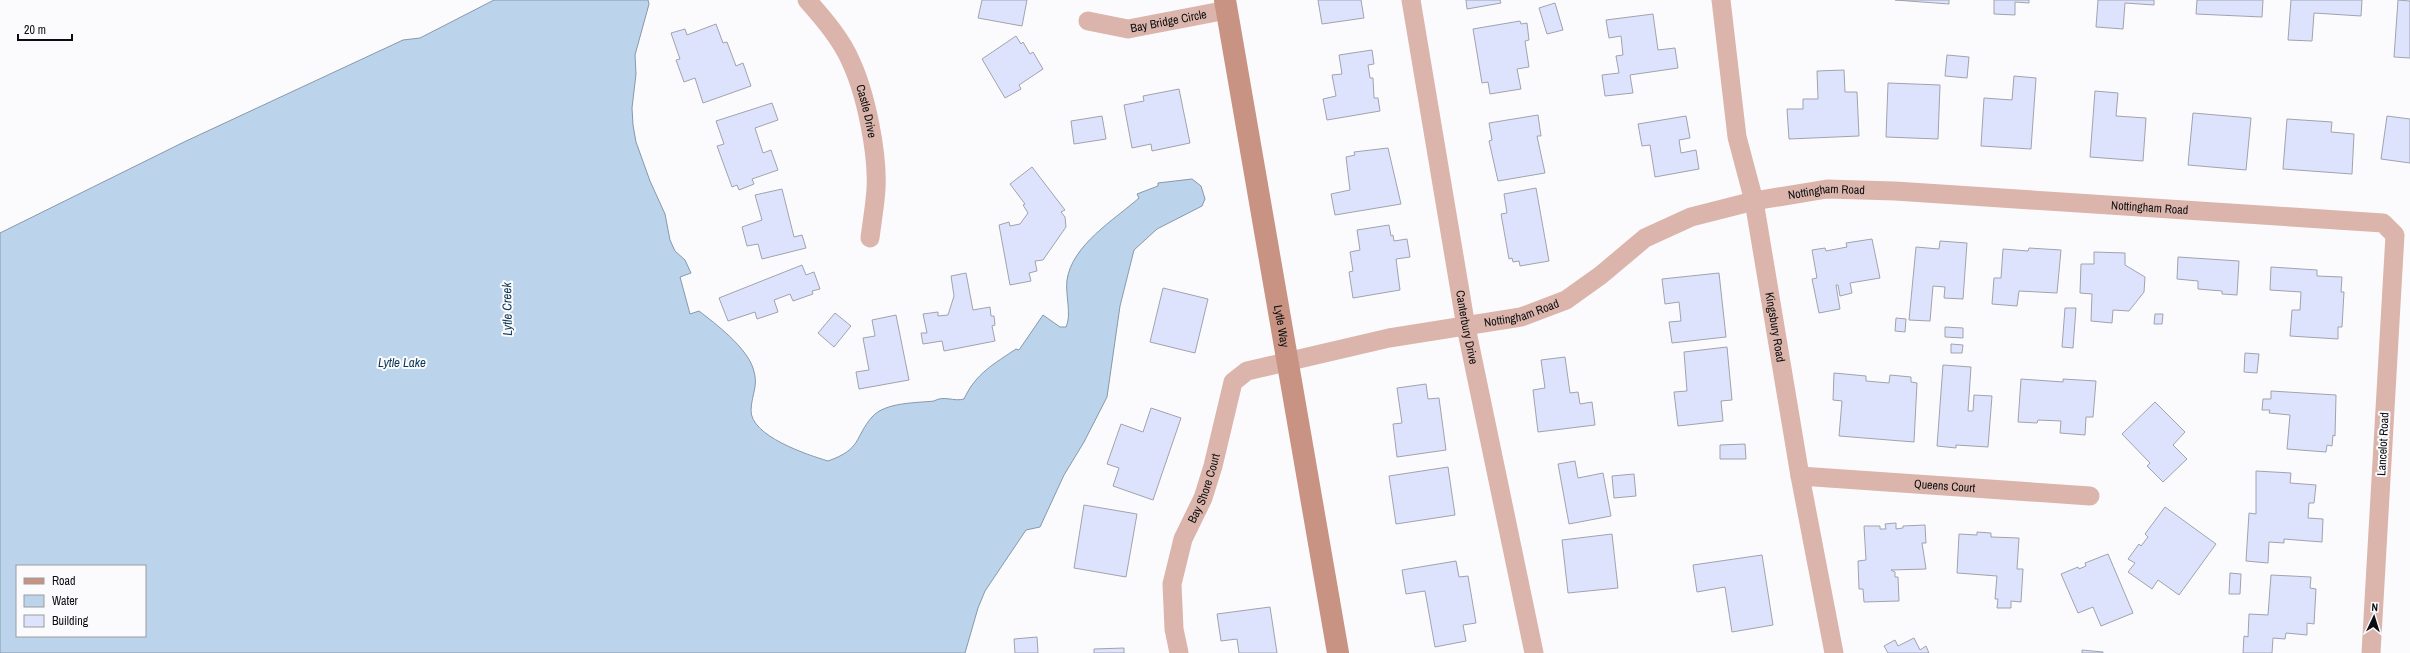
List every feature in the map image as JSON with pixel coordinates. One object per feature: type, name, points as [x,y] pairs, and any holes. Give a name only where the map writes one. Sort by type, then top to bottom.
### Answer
[{"type":"street","name":"Castle Drive","points":[[807,0],[822,18],[851,61],[864,100],[872,142],[876,188],[870,238]]},
{"type":"street","name":"Canterbury Drive","points":[[1411,0],[1466,327],[1534,653]]},
{"type":"street","name":"Kingsbury Road","points":[[1721,0],[1737,137],[1754,201],[1800,476],[1834,653]]},
{"type":"street","name":"Bay Bridge Circle","points":[[1088,21],[1128,29],[1226,5]]},
{"type":"street","name":"Lytle Way","points":[[1226,5],[1338,653]]},
{"type":"street","name":"Nottingham Road","points":[[1288,361],[1389,338],[1466,327],[1521,317],[1566,300],[1601,275],[1646,238],[1691,217],[1754,201],[1827,189],[1895,191],[2383,223],[2395,235]]},
{"type":"street","name":"Lancelot Road","points":[[2371,653],[2395,235]]},
{"type":"street","name":"Bay Shore Court","points":[[1179,653],[1174,629],[1172,584],[1183,539],[1203,498],[1213,466],[1233,382],[1247,371],[1288,361]]},
{"type":"street","name":"Queens Court","points":[[1800,476],[2090,496]]},
{"type":"water","name":"Lytle Lake","points":[[494,0],[648,0],[649,4],[635,55],[636,74],[632,108],[633,125],[636,142],[650,181],[665,214],[670,240],[675,251],[685,260],[691,273],[680,277],[690,314],[699,311],[706,316],[730,336],[749,360],[755,374],[755,389],[751,410],[753,419],[760,428],[782,443],[828,461],[847,452],[856,442],[866,424],[872,417],[885,408],[902,404],[934,401],[938,399],[964,399],[974,382],[986,370],[1016,349],[1019,350],[1043,315],[1060,327],[1066,327],[1068,322],[1067,280],[1071,267],[1085,244],[1139,198],[1137,194],[1158,186],[1158,183],[1192,179],[1201,186],[1205,199],[1202,206],[1157,229],[1134,250],[1120,306],[1107,397],[1084,442],[1064,475],[1040,527],[1026,530],[985,591],[978,608],[965,653],[0,653],[0,233],[184,142],[403,40],[420,38]]},
{"type":"building","points":[[982,0],[1027,0],[1022,26],[978,18]]},
{"type":"building","points":[[1318,0],[1361,0],[1364,18],[1322,24]]},
{"type":"building","points":[[1466,0],[1500,0],[1501,3],[1467,9]]},
{"type":"building","points":[[1895,0],[1949,0],[1949,4]]},
{"type":"building","points":[[1994,0],[2029,0],[2029,3],[2015,2],[2015,15],[1994,14]]},
{"type":"building","points":[[2098,0],[2154,0],[2154,5],[2125,3],[2123,29],[2096,27]]},
{"type":"building","points":[[2197,0],[2263,0],[2262,17],[2196,14]]},
{"type":"building","points":[[2291,0],[2362,0],[2361,16],[2314,13],[2312,41],[2288,40]]},
{"type":"building","points":[[2398,0],[2410,1],[2410,58],[2394,57]]},
{"type":"building","points":[[1555,3],[1563,30],[1547,34],[1539,8]]},
{"type":"building","points":[[1653,14],[1658,50],[1675,48],[1678,68],[1630,75],[1633,93],[1605,96],[1602,75],[1619,73],[1616,56],[1623,55],[1621,36],[1609,38],[1606,20]]},
{"type":"building","points":[[1520,21],[1521,24],[1527,23],[1529,40],[1525,41],[1529,67],[1517,69],[1521,89],[1490,94],[1488,82],[1482,83],[1473,29]]},
{"type":"building","points":[[716,24],[723,43],[727,42],[736,66],[743,63],[751,86],[703,103],[695,78],[684,82],[676,60],[680,59],[671,33],[685,29],[687,35]]},
{"type":"building","points":[[1016,36],[1021,44],[1023,42],[1030,54],[1033,52],[1043,69],[1019,85],[1021,89],[1005,98],[982,59]]},
{"type":"building","points":[[1372,50],[1374,64],[1368,65],[1370,78],[1373,78],[1374,98],[1378,98],[1380,111],[1327,120],[1323,99],[1336,96],[1332,75],[1342,74],[1339,55]]},
{"type":"building","points":[[1947,55],[1969,57],[1967,78],[1945,76]]},
{"type":"building","points":[[1844,70],[1845,92],[1857,92],[1859,136],[1789,139],[1787,109],[1803,109],[1803,99],[1818,99],[1817,71]]},
{"type":"building","points":[[2014,76],[2036,78],[2031,149],[1981,146],[1984,98],[2012,100]]},
{"type":"building","points":[[1888,83],[1940,85],[1938,139],[1886,137]]},
{"type":"building","points":[[1179,89],[1190,143],[1152,151],[1151,144],[1132,148],[1124,105],[1144,101],[1143,96]]},
{"type":"building","points":[[2095,91],[2118,93],[2116,116],[2146,118],[2143,161],[2090,157]]},
{"type":"building","points":[[772,103],[778,120],[755,128],[763,153],[771,150],[778,170],[752,179],[754,184],[739,190],[737,185],[732,187],[717,146],[724,144],[716,121]]},
{"type":"building","points":[[2193,113],[2251,118],[2246,170],[2188,165]]},
{"type":"building","points":[[1538,115],[1541,136],[1537,136],[1545,173],[1498,181],[1489,141],[1492,140],[1489,123]]},
{"type":"building","points":[[1102,116],[1106,139],[1074,144],[1071,121]]},
{"type":"building","points":[[1686,116],[1690,138],[1679,140],[1681,153],[1696,150],[1699,169],[1655,177],[1650,145],[1642,146],[1638,124]]},
{"type":"building","points":[[2387,116],[2410,119],[2410,163],[2381,159]]},
{"type":"building","points":[[2287,119],[2332,122],[2331,132],[2354,134],[2352,174],[2283,169]]},
{"type":"building","points":[[1388,148],[1401,204],[1335,215],[1331,194],[1350,190],[1346,157],[1355,155],[1354,152]]},
{"type":"building","points":[[1032,167],[1065,210],[1061,212],[1065,217],[1066,227],[1043,260],[1035,261],[1037,271],[1029,273],[1031,281],[1010,285],[999,225],[1009,222],[1010,226],[1020,224],[1028,213],[1023,205],[1025,204],[1010,184]]},
{"type":"building","points":[[1536,188],[1549,261],[1520,266],[1519,261],[1513,262],[1512,258],[1509,259],[1501,214],[1507,213],[1504,194]]},
{"type":"building","points":[[782,189],[794,237],[802,235],[806,248],[762,259],[758,244],[747,246],[742,227],[762,220],[755,195]]},
{"type":"building","points":[[1389,225],[1391,236],[1393,235],[1394,241],[1407,239],[1410,257],[1396,259],[1400,290],[1353,298],[1349,272],[1353,271],[1350,252],[1360,250],[1357,230]]},
{"type":"building","points":[[1872,239],[1880,278],[1850,283],[1852,293],[1840,296],[1838,285],[1836,285],[1840,309],[1819,313],[1812,279],[1817,278],[1812,250],[1825,248],[1826,251],[1847,247],[1846,243]]},
{"type":"building","points":[[1940,241],[1967,243],[1963,299],[1944,298],[1945,287],[1933,286],[1930,321],[1909,320],[1916,247],[1939,249]]},
{"type":"building","points":[[2029,248],[2061,250],[2057,293],[2019,291],[2017,306],[1992,304],[1994,278],[2001,278],[2003,249],[2028,251]]},
{"type":"building","points":[[2094,252],[2125,253],[2125,265],[2145,277],[2144,292],[2129,311],[2113,310],[2112,323],[2091,321],[2092,294],[2080,293],[2081,264],[2094,264]]},
{"type":"building","points":[[2178,257],[2239,261],[2237,295],[2222,294],[2222,291],[2198,289],[2198,281],[2177,279]]},
{"type":"building","points":[[802,265],[806,275],[814,272],[820,289],[812,291],[813,294],[793,301],[790,294],[774,300],[778,312],[757,319],[755,312],[728,321],[719,298]]},
{"type":"building","points":[[2271,267],[2317,270],[2317,276],[2342,277],[2341,292],[2344,292],[2342,327],[2338,327],[2338,339],[2290,336],[2292,310],[2300,310],[2301,292],[2270,290]]},
{"type":"building","points":[[966,273],[973,310],[990,307],[991,316],[994,316],[995,325],[992,326],[995,341],[944,351],[942,341],[923,344],[921,333],[927,333],[923,314],[938,312],[938,316],[948,315],[954,296],[951,276]]},
{"type":"building","points":[[1719,273],[1726,337],[1672,343],[1669,322],[1681,321],[1679,302],[1665,304],[1662,279]]},
{"type":"building","points":[[1163,288],[1208,299],[1195,353],[1150,342]]},
{"type":"building","points":[[2065,308],[2076,308],[2073,348],[2062,347]]},
{"type":"building","points":[[835,313],[851,326],[834,347],[818,333]]},
{"type":"building","points":[[2155,314],[2163,314],[2162,324],[2154,324]]},
{"type":"building","points":[[896,315],[909,380],[859,389],[856,372],[869,370],[863,338],[875,336],[872,320]]},
{"type":"building","points":[[1896,318],[1906,319],[1905,332],[1895,331]]},
{"type":"building","points":[[1945,327],[1963,328],[1963,338],[1945,337]]},
{"type":"building","points":[[1951,344],[1963,345],[1962,353],[1951,353]]},
{"type":"building","points":[[1727,347],[1732,400],[1721,401],[1723,421],[1678,426],[1674,392],[1687,391],[1684,352]]},
{"type":"building","points":[[2245,353],[2259,354],[2257,373],[2244,372]]},
{"type":"building","points":[[1565,357],[1570,393],[1578,392],[1580,404],[1592,402],[1595,425],[1538,432],[1533,390],[1545,388],[1541,360]]},
{"type":"building","points":[[1943,365],[1971,367],[1968,411],[1973,411],[1974,395],[1992,396],[1988,447],[1956,445],[1956,448],[1937,446]]},
{"type":"building","points":[[1834,373],[1866,376],[1866,381],[1889,383],[1890,375],[1911,377],[1911,382],[1917,383],[1914,442],[1839,436],[1842,401],[1833,400]]},
{"type":"building","points":[[2021,379],[2063,382],[2063,379],[2096,381],[2093,417],[2086,417],[2085,435],[2060,433],[2061,421],[2038,420],[2037,423],[2018,422]]},
{"type":"building","points":[[1426,384],[1428,399],[1439,398],[1446,450],[1397,457],[1393,424],[1402,423],[1397,388]]},
{"type":"building","points":[[2271,391],[2336,395],[2335,436],[2333,435],[2332,446],[2327,445],[2326,452],[2287,449],[2290,415],[2269,413],[2270,410],[2262,410],[2263,399],[2271,399]]},
{"type":"building","points":[[2155,402],[2185,432],[2173,445],[2187,459],[2163,482],[2147,466],[2150,463],[2122,434]]},
{"type":"building","points":[[1151,408],[1181,418],[1153,500],[1113,486],[1119,468],[1107,464],[1121,424],[1143,432]]},
{"type":"building","points":[[1745,444],[1746,459],[1720,459],[1720,445]]},
{"type":"building","points":[[1575,461],[1578,478],[1603,473],[1611,516],[1569,524],[1558,464]]},
{"type":"building","points":[[1448,467],[1455,515],[1396,524],[1389,476]]},
{"type":"building","points":[[2256,471],[2291,473],[2290,483],[2316,485],[2314,503],[2309,503],[2308,518],[2323,519],[2322,542],[2284,539],[2284,543],[2269,542],[2268,563],[2246,561],[2249,513],[2256,514]]},
{"type":"building","points":[[1634,474],[1636,496],[1614,498],[1612,476]]},
{"type":"building","points":[[1084,505],[1137,514],[1126,577],[1074,568]]},
{"type":"building","points":[[2165,507],[2216,544],[2179,595],[2158,580],[2152,589],[2128,572],[2135,563],[2128,559],[2139,544],[2141,546],[2148,537],[2145,534]]},
{"type":"building","points":[[1896,523],[1896,529],[1903,528],[1903,526],[1925,525],[1926,543],[1922,543],[1926,569],[1891,570],[1895,572],[1895,577],[1898,577],[1899,601],[1864,602],[1863,589],[1859,589],[1858,561],[1866,560],[1864,526],[1880,526],[1880,529],[1886,529],[1885,524]]},
{"type":"building","points":[[1977,532],[1991,533],[1991,537],[2019,538],[2017,569],[2023,569],[2021,602],[2011,601],[2011,608],[1997,608],[1998,599],[1995,599],[1997,576],[1957,573],[1959,534],[1977,535]]},
{"type":"building","points":[[1612,534],[1618,588],[1568,593],[1562,540]]},
{"type":"building","points":[[2108,554],[2133,613],[2101,626],[2093,607],[2078,613],[2061,574],[2078,567],[2079,569],[2086,566],[2085,563]]},
{"type":"building","points":[[1762,555],[1773,625],[1732,632],[1725,587],[1697,592],[1693,565]]},
{"type":"building","points":[[1456,561],[1459,577],[1468,576],[1476,623],[1463,625],[1466,641],[1435,647],[1425,591],[1406,594],[1402,570]]},
{"type":"building","points":[[2230,573],[2241,574],[2240,594],[2229,594]]},
{"type":"building","points":[[2271,575],[2311,577],[2310,588],[2316,589],[2314,624],[2307,623],[2307,635],[2286,633],[2285,639],[2273,638],[2272,653],[2243,653],[2244,636],[2248,637],[2249,614],[2268,615]]},
{"type":"building","points":[[1270,607],[1277,653],[1239,653],[1237,639],[1221,641],[1217,614]]},
{"type":"building","points":[[1037,637],[1038,653],[1015,653],[1014,639]]},
{"type":"building","points":[[1914,638],[1920,650],[1926,646],[1929,653],[1888,653],[1884,646],[1895,640],[1898,646]]},
{"type":"building","points":[[1124,648],[1124,653],[1094,653],[1094,649]]},
{"type":"building","points":[[2082,650],[2103,652],[2103,653],[2082,653]]},
{"type":"water label","name":"Lytle Creek","points":[[507,309]]}]
